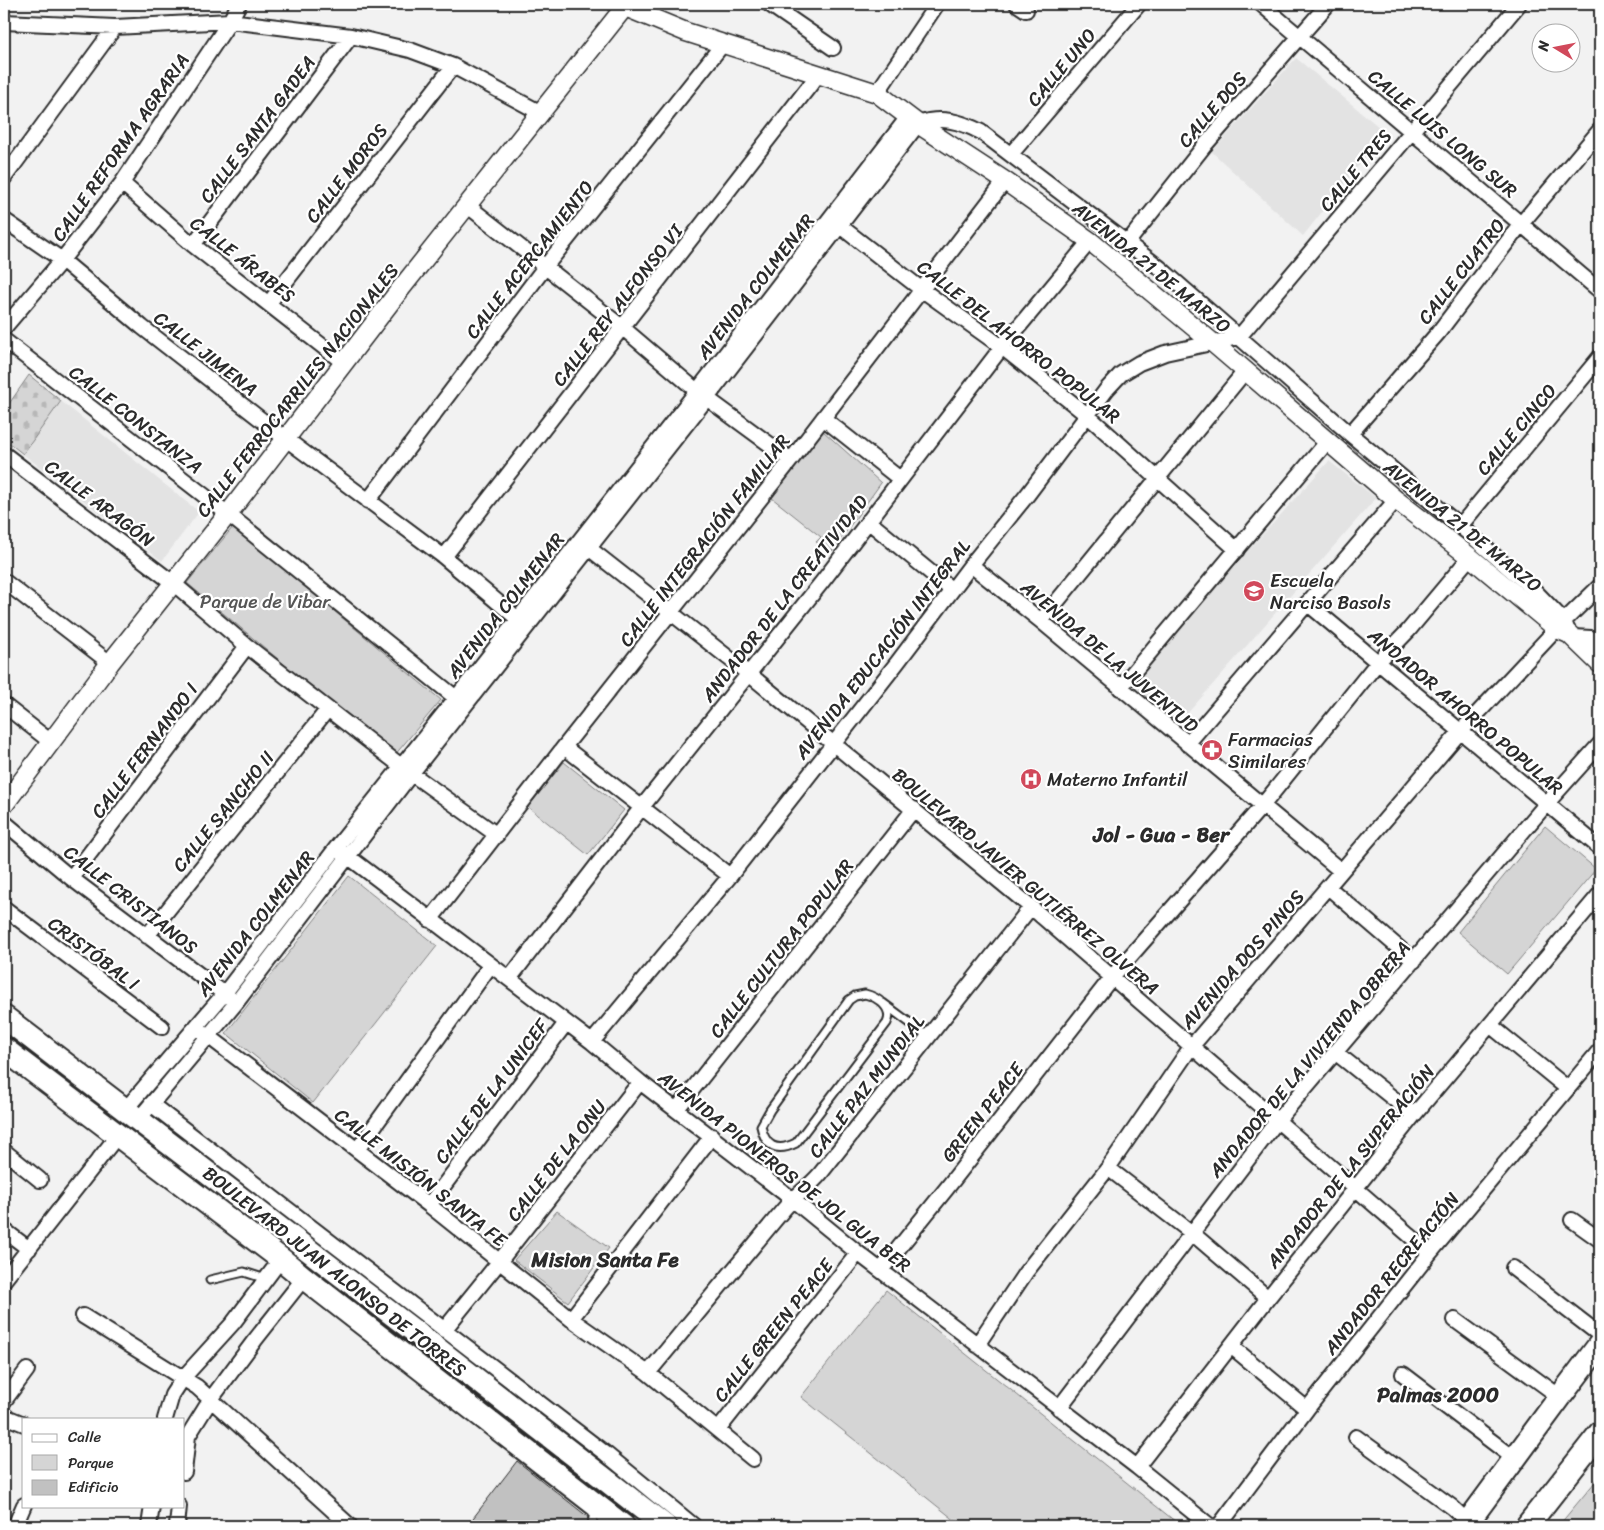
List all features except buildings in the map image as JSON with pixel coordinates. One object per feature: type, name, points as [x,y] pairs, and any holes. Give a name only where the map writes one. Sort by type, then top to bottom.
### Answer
[{"type":"main road","name":"BOULEVARD JUAN ALONSO DE TORRES","points":[[4,1017],[138,1111],[431,1344],[665,1526]]},
{"type":"main road","name":"BOULEVARD JUAN ALONSO DE TORRES","points":[[4,1049],[281,1259],[624,1526]]},
{"type":"main road","points":[[1467,1524],[1600,1344]]},
{"type":"main road","points":[[1527,1526],[1600,1433]]},
{"type":"street","name":"CALLE REFORMA AGRARIA","points":[[4,328],[62,260],[122,183],[239,4]]},
{"type":"street","points":[[769,4],[833,48]]},
{"type":"street","points":[[877,93],[937,4]]},
{"type":"street","name":"CALLE UNO","points":[[1012,154],[1139,4]]},
{"type":"street","name":"CALLE LUIS LONG SUR","points":[[1260,4],[1600,291]]},
{"type":"street","name":"CALLE DOS","points":[[1128,242],[1206,145],[1328,4]]},
{"type":"street","name":"CALLE TRES","points":[[1239,337],[1519,4]]},
{"type":"street","name":"AVENIDA 21 DE MARZO","points":[[623,5],[686,32],[877,93],[913,121],[1005,181],[1090,240],[1246,370],[1396,500],[1566,630],[1600,664]]},
{"type":"street","name":"CALLE FERROCARRILES NACIONALES","points":[[4,805],[110,663],[541,113],[623,5]]},
{"type":"street","points":[[4,22],[115,27],[230,20],[351,36],[410,50],[453,66],[541,113]]},
{"type":"street","points":[[4,178],[115,27]]},
{"type":"street","name":"CALLE SANTA GADEA","points":[[193,245],[351,36]]},
{"type":"street","name":"CALLE ACERCAMIENTO","points":[[368,501],[545,267],[723,44]]},
{"type":"street","name":"CALLE MOROS","points":[[269,303],[453,66]]},
{"type":"street","name":"CALLE REY ALFONSO VI","points":[[444,557],[818,75]]},
{"type":"street","points":[[913,121],[945,120],[969,126],[981,132],[1128,242],[1175,280],[1350,434],[1534,590],[1566,630],[1591,638],[1600,644]]},
{"type":"street","name":"AVENIDA COLMENAR","points":[[138,1111],[209,1036],[236,1003],[348,856],[456,698],[590,549],[702,395],[840,226],[913,121]]},
{"type":"street","name":"AVENIDA COLMENAR","points":[[138,1111],[197,1027],[337,847],[406,770],[523,623],[913,121]]},
{"type":"street","name":"CALLE CUATRO","points":[[1350,434],[1438,333],[1521,224],[1600,130]]},
{"type":"street","name":"CALLE INTEGRACIÓN FAMILIAR","points":[[430,920],[791,460],[921,288],[1005,181]]},
{"type":"street","name":"CALLE ÁRABES","points":[[122,183],[193,245],[344,363]]},
{"type":"street","points":[[468,206],[623,328],[702,395],[791,460]]},
{"type":"street","name":"CALLE JIMENA","points":[[4,220],[62,260],[142,327],[286,439],[444,557],[523,623]]},
{"type":"street","name":"CALLE DEL AHORRO POPULAR","points":[[840,226],[1002,347],[1087,415],[1237,550]]},
{"type":"street","name":"ANDADOR DE LA CREATIVIDAD","points":[[509,979],[642,807],[822,582],[1002,347],[1090,240]]},
{"type":"street","name":"AVENIDA EDUCACIÓN INTEGRAL","points":[[592,1042],[730,876],[1120,374],[1139,363],[1165,353],[1239,337]]},
{"type":"street","name":"CALLE CONSTANZA","points":[[4,340],[228,514],[456,698]]},
{"type":"street","name":"CALLE CINCO","points":[[1460,526],[1600,357]]},
{"type":"street","points":[[1041,621],[1246,370]]},
{"type":"street","points":[[823,418],[900,479]]},
{"type":"street","points":[[1120,688],[1327,442]]},
{"type":"street","name":"CALLE ARAGÓN","points":[[4,454],[173,582]]},
{"type":"street","points":[[1187,744],[1396,500]]},
{"type":"street","points":[[868,521],[952,590]]},
{"type":"street","name":"BOULEVARD JAVIER GUTIÉRREZ OLVERA","points":[[590,549],[749,674],[1031,907],[1430,1253]]},
{"type":"street","name":"GREEN PEACE","points":[[881,1270],[1112,977],[1262,806],[1378,662],[1408,631],[1470,557]]},
{"type":"street","name":"AVENIDA DE LA JUVENTUD","points":[[970,565],[1041,621],[1341,871]]},
{"type":"street","points":[[4,581],[110,663]]},
{"type":"street","points":[[173,582],[247,646],[406,770],[497,835]]},
{"type":"street","name":"AVENIDA DOS PINOS","points":[[977,1345],[1026,1272],[1108,1168],[1191,1047],[1460,732],[1566,630],[1600,586]]},
{"type":"street","name":"ANDADOR AHORRO POPULAR","points":[[1307,603],[1600,848]]},
{"type":"street","name":"CALLE FERNANDO I","points":[[71,878],[247,646]]},
{"type":"street","points":[[4,705],[51,742]]},
{"type":"street","name":"CALLE SANCHO II","points":[[147,936],[328,709]]},
{"type":"street","name":"ANDADOR DE LA VIVIENDA OBRERA","points":[[1059,1408],[1277,1121],[1547,803],[1600,744]]},
{"type":"street","points":[[564,747],[730,876]]},
{"type":"street","name":"CALLE CULTURA POPULAR","points":[[677,1109],[914,809]]},
{"type":"street","name":"CALLE CRISTIANOS","points":[[4,822],[71,878],[236,1003]]},
{"type":"street","name":"AVENIDA PIONEROS DE JOL GUA BER","points":[[337,847],[490,966],[592,1042],[640,1082],[712,1136],[858,1253],[1210,1526]]},
{"type":"street","points":[[1328,887],[1414,961]]},
{"type":"street","name":"ANDADOR DE LA SUPERACIÓN","points":[[1136,1467],[1414,1115],[1600,894]]},
{"type":"street","name":"CALLE PAZ MUNDIAL","points":[[648,1373],[792,1199],[810,1185],[820,1174],[1031,907]]},
{"type":"street","name":"CRISTÓBAL I","points":[[4,908],[162,1027]]},
{"type":"street","points":[[357,1150],[490,966]]},
{"type":"street","name":"CALLE DE LA UNICEF","points":[[429,1205],[566,1023]]},
{"type":"street","points":[[1490,1026],[1567,1088]]},
{"type":"street","name":"CALLE MISIÓN SANTA FE","points":[[197,1027],[429,1205],[571,1318],[648,1373],[753,1459]]},
{"type":"street","name":"ANDADOR RECREACIÓN","points":[[1219,1526],[1307,1409],[1430,1253],[1600,1050]]},
{"type":"street","points":[[1335,1052],[1414,1115]]},
{"type":"street","name":"CALLE DE LA ONU","points":[[444,1330],[500,1262],[640,1082]]},
{"type":"street","points":[[138,1111],[444,1330],[606,1454],[694,1526]]},
{"type":"street","points":[[4,1280],[118,1135]]},
{"type":"street","points":[[571,1318],[712,1136]]},
{"type":"street","points":[[4,1151],[40,1180]]},
{"type":"street","points":[[1108,1168],[1192,1233],[1268,1298]]},
{"type":"street","points":[[1572,1220],[1600,1240]]},
{"type":"street","points":[[4,1230],[29,1250]]},
{"type":"street","name":"CALLE GREEN PEACE","points":[[718,1430],[858,1253]]},
{"type":"street","points":[[165,1418],[172,1395],[183,1378],[233,1323],[281,1259]]},
{"type":"street","points":[[1513,1268],[1600,1335]]},
{"type":"street","points":[[185,1454],[186,1436],[211,1399],[304,1278]]},
{"type":"street","points":[[83,1316],[197,1387],[350,1526]]},
{"type":"street","points":[[1455,1320],[1560,1397]]},
{"type":"street","points":[[1231,1346],[1307,1409]]},
{"type":"street","points":[[4,1401],[27,1370]]},
{"type":"street","points":[[1403,1374],[1515,1459]]},
{"type":"street","points":[[4,1416],[22,1423]]},
{"type":"street","points":[[1356,1437],[1452,1507],[1467,1524]]},
{"type":"street","points":[[15,1526],[22,1508]]},
{"type":"street","points":[[149,1526],[152,1508]]},
{"type":"street","points":[[177,1526],[179,1508]]},
{"type":"lane","points":[[882,1002],[889,1015],[887,1023],[796,1143],[780,1148],[770,1145],[763,1136],[761,1126],[770,1110],[849,1000],[854,996],[865,994],[874,997],[882,1002],[929,1037]]},
{"type":"lane","points":[[210,1280],[244,1272],[266,1279]]},
{"type":"lane","points":[[592,1526],[595,1503]]},
{"type":"shaded area","points":[[1296,58],[1385,132],[1303,236],[1212,152]]},
{"type":"shaded area","points":[[61,401],[199,512],[162,561],[23,454]]},
{"type":"shaded area","name":"Escuela Narciso Basols","points":[[1329,461],[1376,498],[1179,723],[1129,683]]},
{"type":"green space","points":[[29,375],[61,401],[23,454],[4,439],[4,411]]},
{"type":"green space","points":[[823,431],[881,483],[832,551],[816,542],[821,537],[772,498]]},
{"type":"green space","name":"Parque de Vibar","points":[[233,527],[441,700],[394,756],[187,583]]},
{"type":"green space","points":[[564,762],[624,810],[588,855],[528,807]]},
{"type":"green space","points":[[1545,826],[1596,869],[1507,974],[1458,932]]},
{"type":"green space","points":[[349,876],[437,946],[313,1103],[226,1033]]},
{"type":"green space","points":[[557,1211],[609,1248],[568,1302],[514,1260]]},
{"type":"green space","points":[[886,1290],[1181,1526],[962,1526],[801,1397]]},
{"type":"green space","points":[[1600,1476],[1600,1526],[1563,1526],[1560,1524]]},
{"type":"place","name":"Escuela Narciso Basols","points":[[1254,591]]},
{"type":"place","name":"Farmacias Similares","points":[[1212,750]]},
{"type":"place","name":"Materno Infantil","points":[[1031,779]]},
{"type":"district","name":"Jol - Gua - Ber","points":[[1161,835]]},
{"type":"district","name":"Mision Santa Fe","points":[[605,1260]]},
{"type":"district","name":"Palmas 2000","points":[[1438,1395]]}]
